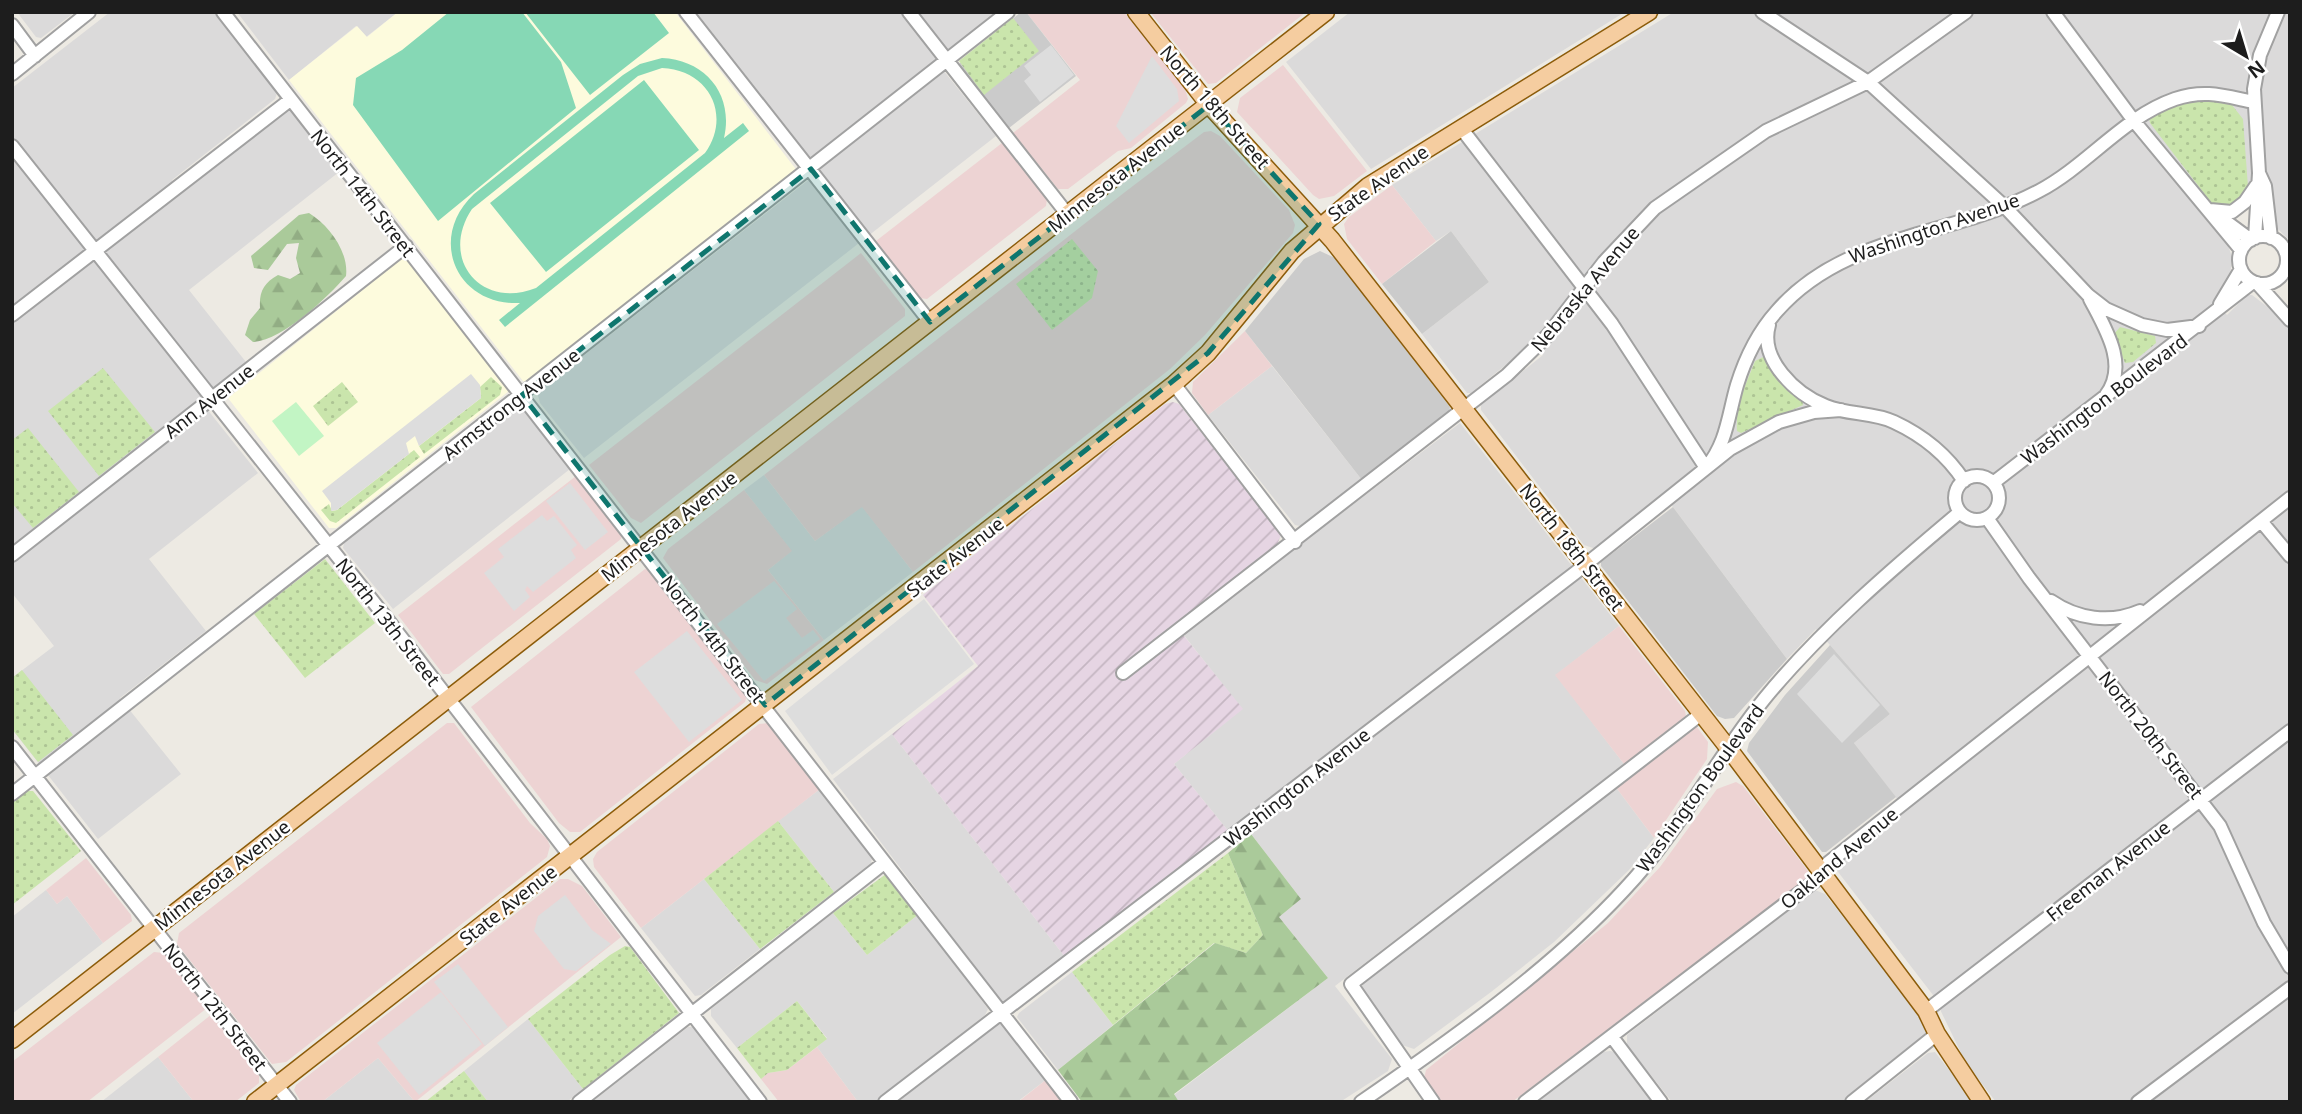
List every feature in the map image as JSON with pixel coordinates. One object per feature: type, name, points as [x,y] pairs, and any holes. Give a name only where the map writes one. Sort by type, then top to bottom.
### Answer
[{"type":"main road","name":"North 18th Street","points":[[1136,12],[1209,105],[1319,224],[1586,564],[1926,1011],[1937,1034],[1982,1102]]},
{"type":"main road","name":"Minnesota Avenue","points":[[12,1040],[1326,12]]},
{"type":"main road","name":"State Avenue","points":[[255,1102],[572,857],[1174,384],[1208,353],[1292,251],[1319,224],[1368,186],[1649,12]]},
{"type":"street","points":[[12,74],[89,12]]},
{"type":"street","name":"North 14th Street","points":[[223,12],[765,705],[884,863],[1071,1102]]},
{"type":"street","points":[[909,12],[1068,215]]},
{"type":"street","name":"Armstrong Avenue","points":[[12,794],[1008,12]]},
{"type":"street","points":[[1762,12],[1868,82],[2005,207],[2088,295],[2124,319],[2142,325],[2167,330],[2199,326]]},
{"type":"street","name":"Nebraska Avenue","points":[[1123,673],[1295,542],[1528,357],[1629,232],[1655,208],[1766,131],[1868,82],[1966,12]]},
{"type":"street","points":[[2053,12],[2134,121],[2209,209],[2249,242],[2271,238],[2286,247],[2287,259],[2279,307]]},
{"type":"street","points":[[2278,12],[2260,55],[2253,102],[2258,180],[2249,242],[2241,269],[2290,320]]},
{"type":"street","points":[[688,13],[930,322]]},
{"type":"street","points":[[12,25],[35,56]]},
{"type":"street","name":"Washington Avenue","points":[[1706,468],[1723,442],[1745,365],[1762,330],[1778,310],[1812,279],[1842,260],[2005,207],[2041,190],[2159,105],[2199,92],[2216,92],[2253,102]]},
{"type":"street","points":[[12,315],[290,100]]},
{"type":"street","points":[[1461,128],[1639,362],[1706,468]]},
{"type":"street","name":"North 13th Street","points":[[12,146],[329,546],[760,1102]]},
{"type":"street","points":[[2209,209],[2224,214],[2232,212],[2245,202],[2258,180]]},
{"type":"street","points":[[2258,180],[2265,186],[2271,238]]},
{"type":"street","name":"Ann Avenue","points":[[12,555],[406,246]]},
{"type":"street","name":"Washington Boulevard","points":[[2214,313],[2241,269]]},
{"type":"street","points":[[2255,283],[2283,273]]},
{"type":"street","name":"Washington Boulevard","points":[[1993,483],[2255,283]]},
{"type":"street","points":[[2088,295],[2108,339],[2117,370],[2109,392],[2096,406]]},
{"type":"street","points":[[1778,310],[1766,336],[1769,355],[1794,384],[1812,398],[1840,410],[1892,420],[1912,431],[1946,458],[1964,481]]},
{"type":"street","points":[[1174,384],[1295,542]]},
{"type":"street","name":"Washington Avenue","points":[[886,1102],[1742,441],[1779,422],[1814,412],[1840,410]]},
{"type":"street","points":[[1982,477],[1993,483],[1999,502],[1987,518],[1972,520],[1960,512],[1955,495],[1964,481],[1982,477]]},
{"type":"street","name":"Oakland Avenue","points":[[1525,1102],[1815,881],[1828,863],[2090,657],[2148,607],[2290,498]]},
{"type":"street","name":"Washington Boulevard","points":[[1361,1102],[1409,1068],[1588,927],[1664,843],[1766,697],[1811,648],[1960,512]]},
{"type":"street","name":"North 20th Street","points":[[1987,518],[2029,578],[2220,826],[2264,923],[2290,967]]},
{"type":"street","points":[[2261,521],[2290,556]]},
{"type":"street","name":"Oakland Avenue","points":[[2029,578],[2058,606],[2086,616],[2105,619],[2136,613],[2148,607]]},
{"type":"street","points":[[1433,1102],[1351,984],[1701,714]]},
{"type":"street","name":"Freeman Avenue","points":[[1926,1011],[2290,731]]},
{"type":"street","name":"North 12th Street","points":[[12,747],[290,1102]]},
{"type":"street","points":[[579,1102],[884,863]]},
{"type":"street","points":[[2138,1102],[2290,988]]},
{"type":"street","points":[[1852,1102],[1937,1034]]},
{"type":"street","points":[[1612,1037],[1661,1102]]},
{"type":"highlighted area","points":[[1209,105],[1319,224],[1208,353],[765,705],[522,395],[811,169],[930,322]]},
{"type":"shaded area","points":[[17,12],[75,12],[41,38],[36,37]]},
{"type":"shaded area","points":[[110,12],[214,12],[277,93],[275,99],[172,180],[181,192],[286,110],[292,112],[339,172],[189,290],[246,362],[199,399],[258,473],[149,559],[206,631],[120,698],[181,774],[98,839],[12,729],[12,678],[54,646],[12,593],[12,564],[20,557],[12,547],[12,88]]},
{"type":"shaded area","points":[[237,12],[398,12],[366,37],[356,26],[289,80]]},
{"type":"shaded area","points":[[398,12],[675,12],[798,172],[530,384],[523,381],[289,80],[357,26],[367,37]]},
{"type":"shaded area","points":[[695,12],[997,12],[935,60],[996,136],[584,458],[540,403],[537,392],[820,171]]},
{"type":"shaded area","points":[[1021,12],[1026,12],[1076,76],[1009,128],[959,64]]},
{"type":"shaded area","points":[[1026,12],[1124,12],[1185,89],[1188,99],[1186,103],[1131,148],[1118,151],[1068,189],[1058,189],[1013,133],[1080,80]]},
{"type":"shaded area","points":[[1150,12],[1306,12],[1216,83],[1208,84]]},
{"type":"shaded area","points":[[1350,12],[1625,12],[1371,169],[1286,62]]},
{"type":"shaded area","points":[[1674,12],[2290,12],[2290,241],[2275,226],[2269,178],[2247,184],[2223,207],[2211,203],[2200,212],[2228,245],[2232,257],[2230,278],[2214,301],[2227,315],[2247,295],[2252,295],[2277,314],[2290,330],[2290,1102],[1996,1102],[1966,1063],[1933,995],[1835,868],[1835,864],[1905,809],[1854,743],[1890,714],[1816,629],[1787,659],[1664,495],[1596,549],[1584,545],[1481,410],[1481,405],[1543,355],[1534,342],[1471,393],[1467,393],[1422,334],[1489,282],[1451,231],[1436,241],[1392,185]]},
{"type":"shaded area","points":[[1051,45],[1074,75],[1040,102],[1024,81],[1031,75],[1024,66]]},
{"type":"shaded area","points":[[1152,56],[1177,89],[1179,101],[1129,143],[1116,126]]},
{"type":"shaded area","points":[[1283,65],[1367,171],[1334,196],[1319,199],[1313,195],[1237,112],[1240,98]]},
{"type":"shaded area","points":[[1211,131],[1220,136],[1289,210],[1295,225],[1293,233],[1205,335],[1170,369],[913,572],[862,507],[815,541],[764,475],[1125,192],[1204,132]]},
{"type":"shaded area","points":[[1002,143],[1047,199],[1046,206],[927,299],[920,298],[876,241]]},
{"type":"shaded area","points":[[1392,185],[1436,241],[1382,284],[1347,239],[1344,224],[1349,217]]},
{"type":"shaded area","points":[[1451,231],[1489,282],[1422,334],[1382,284]]},
{"type":"shaded area","points":[[1320,251],[1335,258],[1450,407],[1449,412],[1362,480],[1245,331],[1304,259]]},
{"type":"shaded area","points":[[861,253],[905,309],[905,316],[641,523],[631,518],[589,465]]},
{"type":"shaded area","points":[[405,256],[509,391],[336,528],[329,528],[228,398]]},
{"type":"shaded area","points":[[1245,331],[1272,366],[1208,415],[1192,393],[1193,382]]},
{"type":"shaded area","points":[[1272,366],[1362,480],[1300,526],[1295,525],[1208,415]]},
{"type":"shaded area","points":[[471,374],[480,385],[481,398],[419,446],[415,436],[406,443],[409,454],[337,510],[331,511],[331,503],[322,491]]},
{"type":"shaded area","points":[[1165,404],[1179,404],[1281,535],[1275,550],[1176,626],[1243,709],[1174,764],[1229,832],[1065,957],[892,734],[978,666],[923,595]]},
{"type":"shaded area","points":[[520,406],[525,407],[570,469],[393,609],[343,548],[344,543]]},
{"type":"shaded area","points":[[1460,423],[1619,626],[1556,675],[1624,764],[1335,986],[1392,1059],[1388,1071],[1340,1102],[1179,1102],[1174,1095],[1328,978],[1279,917],[1301,899],[1251,834],[1229,832],[1174,764],[1242,709],[1183,634]]},
{"type":"shaded area","points":[[764,475],[815,541],[862,506],[913,572],[824,640],[768,570],[791,551],[744,490]]},
{"type":"shaded area","points":[[576,476],[622,534],[621,539],[449,674],[443,674],[398,615]]},
{"type":"shaded area","points":[[570,483],[608,532],[585,550],[546,501]]},
{"type":"shaded area","points":[[744,490],[792,551],[768,570],[824,640],[767,684],[755,680],[663,558],[668,549]]},
{"type":"shaded area","points":[[1673,507],[1787,659],[1734,718],[1717,716],[1601,566],[1601,562]]},
{"type":"shaded area","points":[[542,515],[547,521],[554,516],[577,545],[571,550],[576,558],[533,592],[527,586],[525,590],[530,597],[514,611],[484,573],[504,557],[498,549]]},
{"type":"shaded area","points":[[645,569],[651,570],[747,695],[745,702],[580,832],[570,832],[559,823],[471,707]]},
{"type":"shaded area","points":[[774,581],[797,609],[786,618],[802,638],[813,630],[820,639],[764,681],[717,624]]},
{"type":"shaded area","points":[[924,599],[974,664],[832,775],[785,711]]},
{"type":"shaded area","points":[[1619,626],[1685,711],[1686,716],[1624,764],[1555,675]]},
{"type":"shaded area","points":[[687,631],[742,700],[689,742],[634,672]]},
{"type":"shaded area","points":[[1830,645],[1890,714],[1854,743],[1896,797],[1826,852],[1822,852],[1747,751],[1749,743],[1785,695]]},
{"type":"shaded area","points":[[1834,654],[1880,705],[1842,743],[1797,694]]},
{"type":"shaded area","points":[[447,723],[454,723],[530,823],[547,839],[550,846],[547,857],[286,1062],[272,1064],[177,944],[179,933]]},
{"type":"shaded area","points":[[768,723],[820,789],[641,928],[594,867],[593,859],[597,852],[759,724]]},
{"type":"shaded area","points":[[1692,727],[1697,727],[1708,742],[1707,759],[1654,838],[1615,786]]},
{"type":"shaded area","points":[[892,734],[1065,957],[1007,1003],[1001,1001],[833,779]]},
{"type":"shaded area","points":[[1736,782],[1743,786],[1808,871],[1808,878],[1512,1102],[1441,1102],[1424,1079],[1426,1070],[1608,923],[1660,867],[1717,789]]},
{"type":"shaded area","points":[[1615,786],[1654,838],[1629,870],[1554,942],[1491,992],[1414,1049],[1402,1045],[1361,990],[1364,981]]},
{"type":"shaded area","points":[[820,789],[872,858],[871,863],[834,892],[778,821]]},
{"type":"shaded area","points":[[86,858],[131,915],[132,921],[103,943],[67,896],[57,904],[46,890]]},
{"type":"shaded area","points":[[560,879],[568,879],[582,886],[621,937],[415,1102],[378,1058],[322,1102],[301,1102],[294,1090],[296,1085]]},
{"type":"shaded area","points":[[704,879],[760,949],[701,995],[695,996],[641,928]]},
{"type":"shaded area","points":[[46,890],[57,904],[67,896],[103,943],[12,1014],[12,917]]},
{"type":"shaded area","points":[[1815,890],[1825,894],[1908,999],[1928,1032],[1926,1036],[1842,1102],[1672,1102],[1627,1045],[1627,1035]]},
{"type":"shaded area","points":[[565,895],[592,930],[611,944],[576,971],[564,969],[534,931],[538,916]]},
{"type":"shaded area","points":[[833,913],[867,955],[919,914],[988,1009],[985,1015],[875,1102],[858,1102],[817,1047],[827,1038],[797,1001],[737,1048],[711,1016],[711,1009]]},
{"type":"shaded area","points":[[154,952],[164,953],[207,1008],[87,1102],[12,1102],[12,1062]]},
{"type":"shaded area","points":[[458,964],[508,1027],[485,1046],[434,982]]},
{"type":"shaded area","points":[[1072,972],[1113,1025],[1058,1070],[1017,1017]]},
{"type":"shaded area","points":[[441,992],[482,1044],[419,1095],[377,1043]]},
{"type":"shaded area","points":[[212,1014],[259,1076],[259,1083],[235,1102],[194,1102],[158,1057]]},
{"type":"shaded area","points":[[528,1019],[583,1089],[567,1102],[488,1102],[464,1071]]},
{"type":"shaded area","points":[[996,1022],[1003,1022],[1047,1079],[1017,1102],[896,1102]]},
{"type":"shaded area","points":[[688,1027],[693,1027],[750,1100],[592,1102]]},
{"type":"shaded area","points":[[817,1047],[858,1102],[779,1102],[761,1079],[768,1073],[787,1070]]},
{"type":"shaded area","points":[[1603,1052],[1615,1052],[1652,1102],[1536,1102]]},
{"type":"shaded area","points":[[1935,1052],[1974,1102],[1865,1102],[1928,1053]]},
{"type":"shaded area","points":[[158,1057],[194,1102],[101,1102]]},
{"type":"shaded area","points":[[378,1058],[415,1102],[322,1102]]},
{"type":"shaded area","points":[[1047,1079],[1065,1102],[1018,1102]]},
{"type":"green space","points":[[449,12],[522,12],[561,62],[576,108],[438,221],[353,105],[356,78],[402,50]]},
{"type":"green space","points":[[525,12],[653,12],[669,33],[590,95]]},
{"type":"green space","points":[[1013,18],[1039,51],[984,95],[959,61]]},
{"type":"green space","points":[[662,58],[692,65],[704,73],[720,94],[725,108],[724,138],[743,123],[749,131],[505,327],[499,320],[520,303],[498,301],[479,293],[465,281],[455,266],[451,249],[452,230],[460,211],[474,194],[640,64]],"holes":[[[662,68],[678,71],[703,86],[716,110],[713,139],[705,153],[536,288],[516,293],[498,292],[482,286],[471,275],[463,261],[460,245],[463,227],[472,209],[638,76]]]},
{"type":"green space","points":[[644,80],[699,150],[546,272],[490,203]]},
{"type":"green space","points":[[2195,98],[2232,105],[2243,119],[2248,187],[2243,197],[2235,204],[2213,205],[2150,123],[2149,118],[2160,109]]},
{"type":"green space","points":[[309,213],[324,225],[336,240],[344,258],[346,276],[291,326],[278,334],[253,342],[245,335],[250,320],[260,308],[263,288],[278,275],[290,279],[300,273],[296,258],[299,243],[287,244],[268,270],[254,268],[251,256],[299,215]]},
{"type":"green space","points":[[1072,239],[1098,271],[1092,298],[1052,330],[1016,284]]},
{"type":"green space","points":[[2120,327],[2155,336],[2156,343],[2133,362],[2125,363],[2114,334]]},
{"type":"green space","points":[[1763,357],[1780,380],[1802,398],[1803,405],[1741,433],[1737,431],[1737,422],[1742,395],[1755,361]]},
{"type":"green space","points":[[103,368],[155,432],[99,476],[48,411]]},
{"type":"green space","points":[[491,377],[502,387],[500,395],[424,454],[419,446],[481,398],[480,387]]},
{"type":"green space","points":[[342,382],[358,402],[328,426],[313,406]]},
{"type":"green space","points":[[296,402],[324,436],[299,456],[272,421]]},
{"type":"green space","points":[[28,428],[79,492],[33,528],[12,503],[12,440]]},
{"type":"green space","points":[[414,450],[420,457],[336,523],[330,521],[321,510],[329,504],[332,511],[337,510]]},
{"type":"green space","points":[[325,559],[375,623],[305,678],[254,614]]},
{"type":"green space","points":[[22,670],[73,735],[38,762],[12,729],[12,678]]},
{"type":"green space","points":[[27,791],[33,791],[81,851],[12,905],[12,803]]},
{"type":"green space","points":[[778,821],[834,892],[760,949],[704,879]]},
{"type":"green space","points":[[1251,834],[1301,899],[1279,917],[1328,978],[1174,1094],[1179,1102],[1082,1102],[1058,1070],[1215,943],[1246,953],[1263,935],[1228,853]]},
{"type":"green space","points":[[1228,853],[1263,935],[1246,953],[1214,943],[1113,1025],[1072,972]]},
{"type":"green space","points":[[886,874],[919,914],[867,955],[833,913]]},
{"type":"green space","points":[[625,946],[630,947],[679,1013],[583,1089],[528,1019]]},
{"type":"green space","points":[[797,1001],[827,1039],[787,1070],[768,1073],[761,1079],[737,1048]]},
{"type":"green space","points":[[464,1071],[488,1102],[425,1102]]}]
